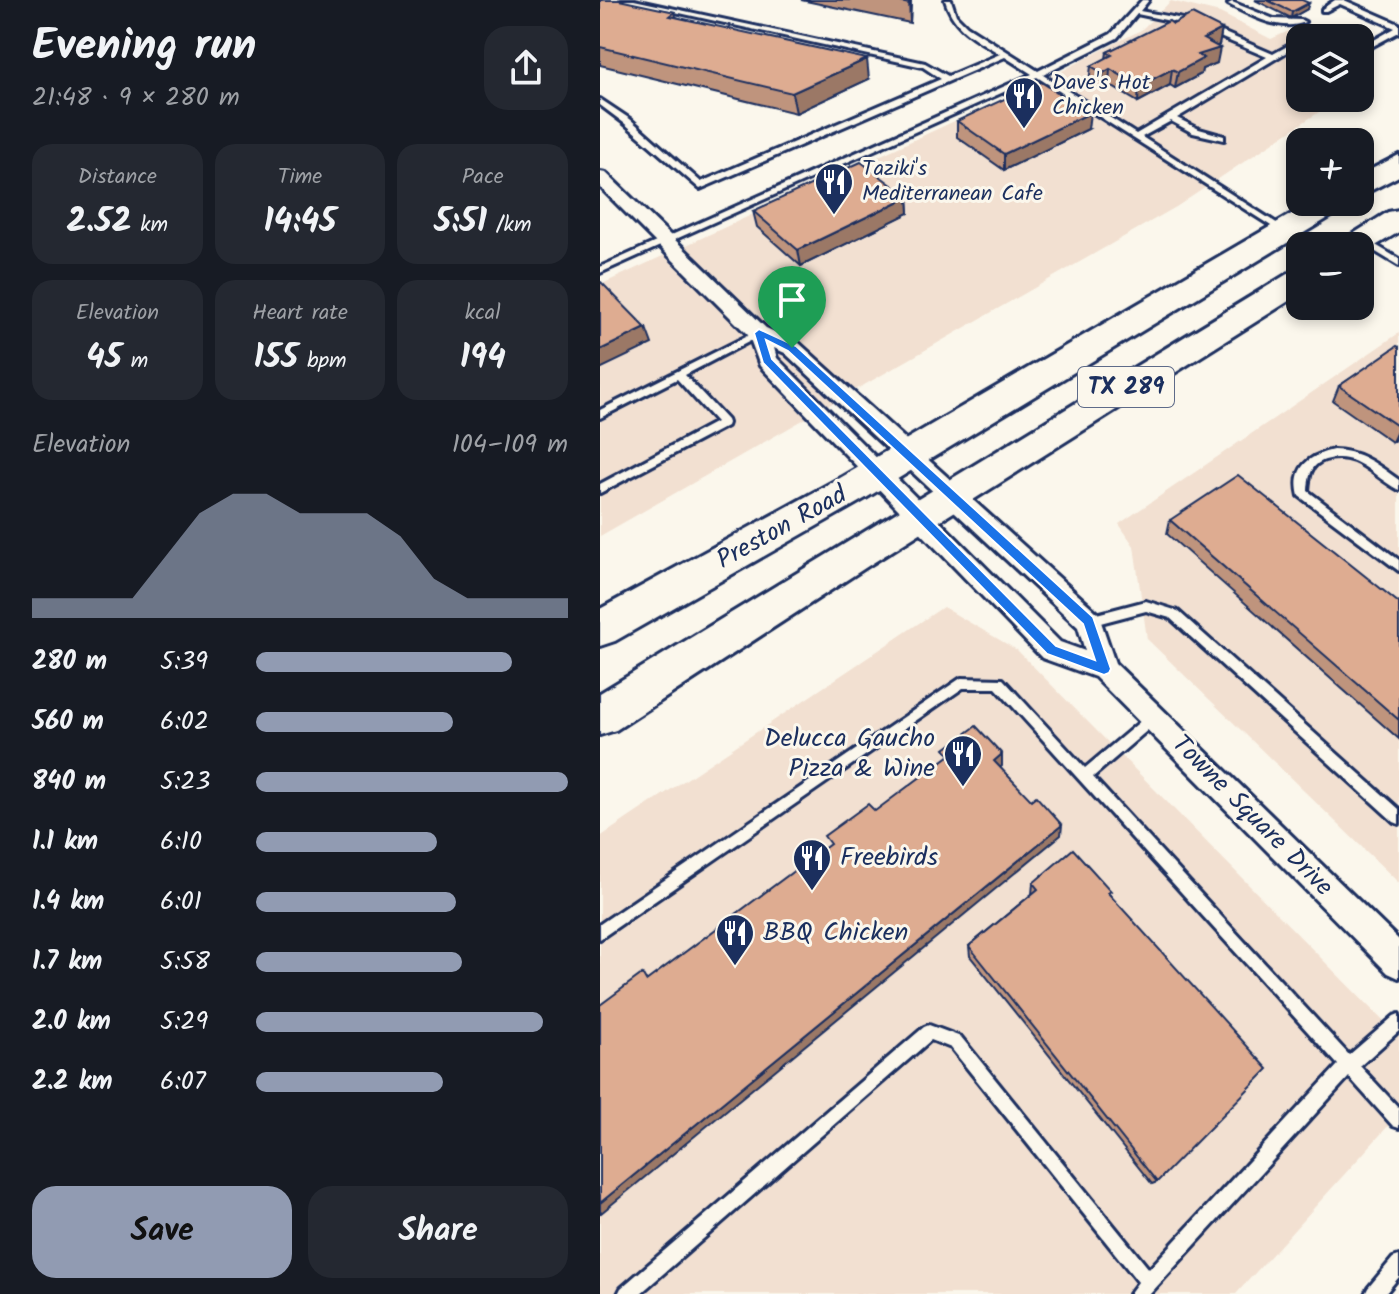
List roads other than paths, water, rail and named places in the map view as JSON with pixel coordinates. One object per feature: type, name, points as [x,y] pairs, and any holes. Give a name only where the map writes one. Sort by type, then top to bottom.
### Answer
[{"type":"main road","points":[[1374,181],[1399,164]]},
{"type":"main road","name":"Preston Road","points":[[600,629],[876,475],[1310,216]]},
{"type":"main road","points":[[1374,235],[1399,219]]},
{"type":"main road","name":"TX 289","points":[[600,716],[1286,289]]},
{"type":"street","name":"Towne Square Drive","points":[[600,177],[759,333],[792,348],[911,454],[1089,621],[1104,669]]},
{"type":"street","name":"Towne Square Drive","points":[[759,333],[767,361],[1051,650],[1104,669],[1399,962]]},
{"type":"lane","points":[[624,0],[925,65],[947,79]]},
{"type":"lane","points":[[948,0],[953,15],[964,28],[1285,231]]},
{"type":"lane","points":[[600,270],[1036,75],[1114,36],[1146,0]]},
{"type":"lane","points":[[1324,10],[1339,0],[1399,28]]},
{"type":"lane","points":[[1232,4],[1272,23],[1285,25],[1301,22]]},
{"type":"lane","points":[[1136,12],[1196,24],[1273,57]]},
{"type":"lane","points":[[1272,23],[1286,36]]},
{"type":"lane","points":[[1374,43],[1399,28]]},
{"type":"lane","points":[[1136,137],[1286,50]]},
{"type":"lane","points":[[600,101],[700,186],[1005,55]]},
{"type":"lane","points":[[600,115],[613,110]]},
{"type":"lane","points":[[1171,118],[1196,131],[1221,138]]},
{"type":"lane","points":[[1374,251],[1399,263]]},
{"type":"lane","points":[[600,414],[759,333]]},
{"type":"lane","points":[[600,489],[723,423],[678,374]]},
{"type":"lane","points":[[1399,486],[1353,455],[1337,451],[1314,459],[1303,475],[1303,493],[1399,566]]},
{"type":"lane","points":[[1089,621],[1146,606],[1174,614],[1399,818]]},
{"type":"lane","points":[[600,932],[961,683],[999,683],[1399,1120]]},
{"type":"lane","points":[[1084,777],[1153,718]]},
{"type":"lane","points":[[627,1294],[929,1032],[956,1042],[1144,1288],[1349,1065],[1399,1021]]},
{"type":"lane","points":[[1374,1294],[1399,1264]]},
{"type":"place","name":"Dave's Hot Chicken","points":[[1024,130]]},
{"type":"place","name":"Taziki's Mediterranean Cafe","points":[[834,216]]},
{"type":"place","name":"Delucca Gaucho Pizza & Wine","points":[[963,788]]},
{"type":"place","name":"Freebirds","points":[[812,892]]},
{"type":"place","name":"BBQ Chicken","points":[[735,967]]}]
